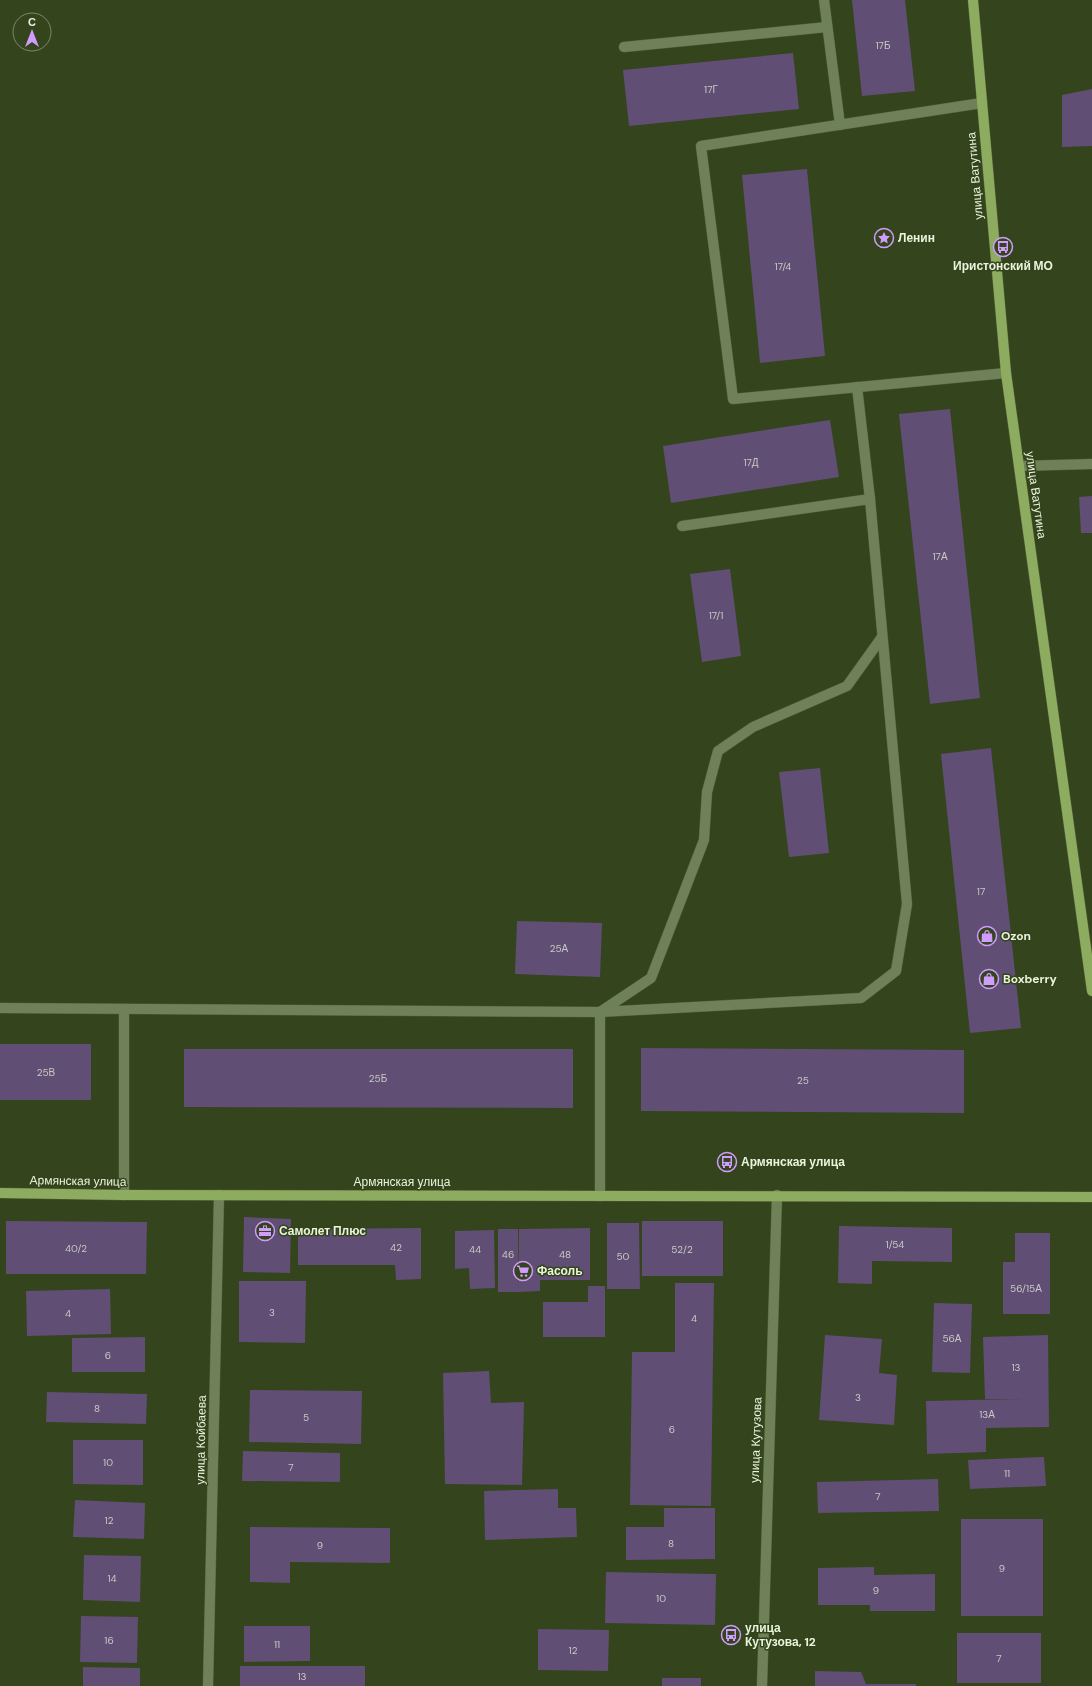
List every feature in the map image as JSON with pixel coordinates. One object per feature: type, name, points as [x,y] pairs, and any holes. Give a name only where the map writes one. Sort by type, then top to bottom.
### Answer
[{"type":"main road","name":"улица Ватутина","points":[[973,0],[1006,373],[1092,991]]},
{"type":"main road","name":"Армянская улица","points":[[0,1193],[1092,1197]]},
{"type":"street","points":[[824,0],[840,125]]},
{"type":"street","points":[[624,47],[827,27]]},
{"type":"street","points":[[982,103],[701,146],[733,399],[1006,373]]},
{"type":"street","points":[[0,1008],[600,1012],[861,998],[896,972],[906,904],[870,499],[857,387]]},
{"type":"street","points":[[1019,466],[1092,464]]},
{"type":"street","points":[[682,526],[870,499]]},
{"type":"street","points":[[600,1012],[651,978],[704,840],[707,792],[718,751],[753,727],[847,686],[882,637]]},
{"type":"street","points":[[124,1009],[124,1194]]},
{"type":"street","points":[[600,1012],[600,1196]]},
{"type":"street","name":"улица Койбаева","points":[[208,1686],[219,1194]]},
{"type":"street","name":"улица Кутузова","points":[[762,1686],[777,1195]]},
{"type":"building","points":[[852,0],[905,0],[915,91],[862,96]]},
{"type":"building","points":[[793,53],[799,109],[629,126],[623,70]]},
{"type":"building","points":[[1092,89],[1092,146],[1062,147],[1062,95]]},
{"type":"building","points":[[807,169],[825,356],[760,363],[742,175]]},
{"type":"building","points":[[950,409],[980,698],[930,704],[899,414]]},
{"type":"building","points":[[830,420],[839,477],[671,503],[663,446]]},
{"type":"building","points":[[1092,496],[1092,533],[1081,533],[1079,497]]},
{"type":"building","points":[[730,569],[741,656],[702,662],[690,574]]},
{"type":"building","points":[[991,748],[1021,1028],[970,1033],[941,754]]},
{"type":"building","points":[[820,768],[829,853],[789,857],[779,772]]},
{"type":"building","points":[[517,921],[602,923],[600,977],[515,974]]},
{"type":"building","points":[[0,1044],[91,1044],[91,1100],[0,1100]]},
{"type":"building","points":[[641,1048],[964,1050],[964,1113],[641,1111]]},
{"type":"building","points":[[184,1049],[573,1049],[573,1108],[184,1107]]},
{"type":"building","points":[[244,1217],[291,1219],[290,1273],[243,1272]]},
{"type":"building","points":[[6,1221],[147,1222],[146,1274],[6,1274]]},
{"type":"building","points":[[642,1221],[723,1221],[723,1276],[642,1276]]},
{"type":"building","points":[[607,1223],[639,1223],[640,1289],[607,1289]]},
{"type":"building","points":[[839,1226],[952,1228],[952,1262],[872,1261],[872,1284],[838,1283]]},
{"type":"building","points":[[421,1228],[421,1279],[396,1280],[395,1265],[298,1265],[298,1229]]},
{"type":"building","points":[[590,1228],[590,1280],[540,1280],[540,1291],[519,1292],[519,1229]]},
{"type":"building","points":[[498,1229],[518,1229],[519,1292],[498,1292]]},
{"type":"building","points":[[494,1230],[495,1288],[470,1289],[469,1268],[455,1269],[455,1231]]},
{"type":"building","points":[[1015,1233],[1050,1233],[1050,1314],[1003,1314],[1003,1262],[1015,1262]]},
{"type":"building","points":[[239,1281],[306,1281],[305,1343],[239,1342]]},
{"type":"building","points":[[675,1283],[714,1283],[711,1506],[630,1505],[632,1352],[675,1352]]},
{"type":"building","points":[[588,1286],[605,1286],[605,1337],[543,1337],[543,1302],[588,1302]]},
{"type":"building","points":[[110,1289],[111,1334],[27,1336],[26,1291]]},
{"type":"building","points":[[934,1303],[972,1304],[970,1373],[932,1372]]},
{"type":"building","points":[[825,1335],[882,1339],[879,1373],[897,1375],[894,1425],[819,1420]]},
{"type":"building","points":[[1048,1335],[1049,1427],[986,1428],[986,1452],[927,1454],[926,1401],[1022,1399],[985,1399],[983,1337]]},
{"type":"building","points":[[145,1337],[145,1372],[72,1372],[72,1338]]},
{"type":"building","points":[[489,1371],[491,1403],[524,1402],[522,1485],[445,1484],[443,1373]]},
{"type":"building","points":[[250,1390],[362,1391],[361,1444],[249,1442]]},
{"type":"building","points":[[47,1392],[147,1394],[146,1424],[46,1422]]},
{"type":"building","points":[[73,1440],[143,1440],[143,1485],[73,1484]]},
{"type":"building","points":[[243,1451],[340,1453],[340,1482],[242,1481]]},
{"type":"building","points":[[1044,1457],[1046,1486],[970,1489],[968,1460]]},
{"type":"building","points":[[938,1479],[939,1511],[818,1513],[817,1482]]},
{"type":"building","points":[[558,1489],[558,1508],[576,1508],[577,1537],[485,1540],[484,1491]]},
{"type":"building","points":[[75,1500],[145,1503],[144,1539],[73,1537]]},
{"type":"building","points":[[664,1508],[715,1508],[715,1559],[626,1560],[626,1527],[664,1527]]},
{"type":"building","points":[[961,1519],[1043,1519],[1043,1616],[961,1616]]},
{"type":"building","points":[[250,1527],[390,1528],[390,1563],[290,1562],[290,1583],[250,1582]]},
{"type":"building","points":[[84,1555],[141,1556],[140,1602],[83,1600]]},
{"type":"building","points":[[874,1567],[874,1575],[935,1574],[935,1611],[870,1611],[870,1605],[818,1605],[818,1568]]},
{"type":"building","points":[[606,1572],[716,1574],[715,1625],[605,1623]]},
{"type":"building","points":[[81,1616],[138,1617],[137,1663],[80,1662]]},
{"type":"building","points":[[244,1626],[310,1626],[310,1661],[244,1662]]},
{"type":"building","points":[[538,1629],[609,1630],[608,1671],[538,1670]]},
{"type":"building","points":[[957,1633],[1041,1633],[1041,1683],[957,1683]]},
{"type":"building","points":[[240,1666],[365,1666],[365,1686],[240,1686]]},
{"type":"building","points":[[83,1667],[140,1668],[140,1686],[83,1686]]},
{"type":"building","points":[[815,1671],[861,1672],[866,1684],[916,1684],[916,1686],[815,1686]]},
{"type":"building","points":[[662,1678],[701,1678],[701,1686],[662,1686]]},
{"type":"place","name":"Ленин","points":[[884,238]]},
{"type":"place","name":"Иристонский МО","points":[[1003,247]]},
{"type":"place","name":"Ozon","points":[[987,936]]},
{"type":"place","name":"Boxberry","points":[[989,979]]},
{"type":"place","name":"Армянская улица","points":[[727,1162]]},
{"type":"place","name":"Самолет Плюс","points":[[265,1231]]},
{"type":"place","name":"Фасоль","points":[[523,1271]]},
{"type":"place","name":"улица Кутузова, 12","points":[[731,1635]]}]
